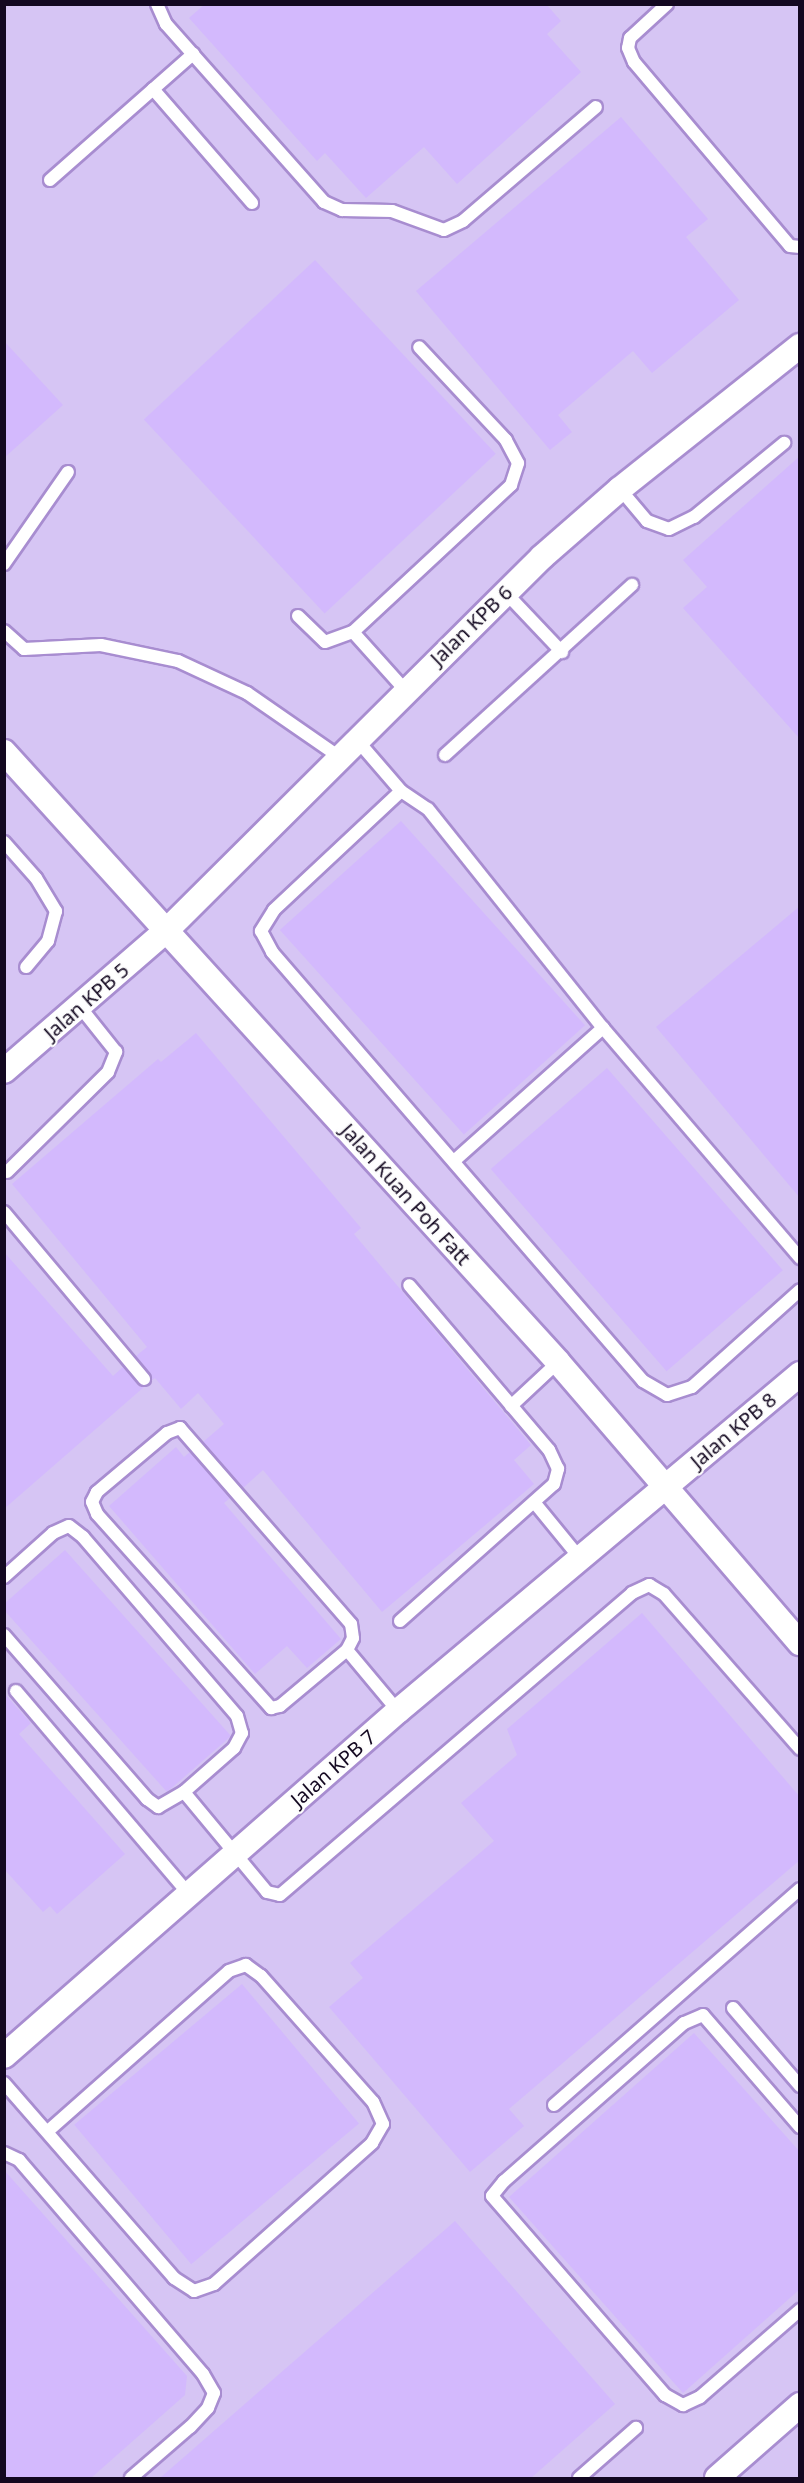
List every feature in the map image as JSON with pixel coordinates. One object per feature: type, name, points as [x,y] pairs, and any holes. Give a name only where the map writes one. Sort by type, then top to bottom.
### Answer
[{"type":"street","name":"Jalan KPB 6","points":[[167,930],[505,592],[620,489],[800,346]]},
{"type":"street","name":"Jalan Kuan Poh Fatt","points":[[4,752],[558,1362],[800,1643]]},
{"type":"street","name":"Jalan KPB 5","points":[[4,1071],[81,1008],[167,930]]},
{"type":"street","name":"Jalan KPB 8","points":[[666,1487],[800,1374]]},
{"type":"street","name":"Jalan KPB 7","points":[[4,2056],[398,1711],[579,1557],[666,1487]]},
{"type":"street","points":[[717,2478],[800,2405]]},
{"type":"lane","points":[[158,4],[166,24],[324,202],[342,210],[392,211],[444,230],[463,221],[596,107]]},
{"type":"lane","points":[[667,4],[630,38],[628,48],[634,62],[790,246],[800,247]]},
{"type":"lane","points":[[50,180],[193,54]]},
{"type":"lane","points":[[153,89],[252,203]]},
{"type":"lane","points":[[298,616],[325,642],[353,632],[512,485],[518,463],[506,440],[419,347]]},
{"type":"lane","points":[[620,489],[647,521],[669,529],[694,517],[784,443]]},
{"type":"lane","points":[[4,564],[68,472]]},
{"type":"lane","points":[[445,755],[562,652],[632,585]]},
{"type":"lane","points":[[505,592],[562,652]]},
{"type":"lane","points":[[4,631],[24,649],[101,645],[178,661],[248,693],[340,758]]},
{"type":"lane","points":[[353,632],[405,690]]},
{"type":"lane","points":[[357,740],[401,791],[428,809],[603,1028],[800,1258]]},
{"type":"lane","points":[[401,791],[274,910],[261,932],[272,952],[643,1381],[667,1395],[692,1388],[800,1290]]},
{"type":"lane","points":[[4,842],[36,878],[56,911],[48,940],[26,967]]},
{"type":"lane","points":[[6,1172],[108,1072],[116,1052],[81,1008]]},
{"type":"lane","points":[[454,1161],[603,1028]]},
{"type":"lane","points":[[4,1212],[144,1379]]},
{"type":"lane","points":[[400,1621],[554,1484],[558,1469],[549,1450],[409,1285]]},
{"type":"lane","points":[[511,1406],[558,1362]]},
{"type":"lane","points":[[180,1428],[351,1624],[353,1638],[347,1650],[280,1706],[271,1708],[97,1514],[92,1502],[97,1492],[167,1433],[180,1428]]},
{"type":"lane","points":[[534,1503],[579,1557]]},
{"type":"lane","points":[[4,1577],[53,1533],[69,1526],[83,1536],[237,1716],[243,1733],[234,1748],[184,1792],[158,1807],[147,1799],[4,1635]]},
{"type":"lane","points":[[184,1792],[267,1892],[280,1895],[632,1593],[649,1585],[664,1594],[800,1749]]},
{"type":"lane","points":[[347,1650],[398,1711]]},
{"type":"lane","points":[[16,1691],[189,1894]]},
{"type":"lane","points":[[554,2105],[800,1889]]},
{"type":"lane","points":[[4,2083],[174,2278],[194,2291],[214,2284],[372,2143],[382,2124],[373,2102],[261,1976],[246,1965],[229,1971],[48,2131]]},
{"type":"lane","points":[[733,2008],[800,2085]]},
{"type":"lane","points":[[800,2127],[703,2015],[684,2023],[504,2181],[492,2196],[665,2395],[683,2405],[700,2397],[800,2310]]},
{"type":"lane","points":[[4,2153],[26,2168],[203,2374],[214,2393],[208,2408],[190,2427],[130,2478]]},
{"type":"lane","points":[[579,2478],[636,2428]]},
{"type":"shaded area","points":[[5,5],[799,5],[799,2478],[5,2478]]},
{"type":"building","points":[[205,4],[546,4],[561,21],[547,34],[581,72],[457,184],[424,147],[366,198],[325,153],[317,161],[189,18]]},
{"type":"building","points":[[621,117],[708,219],[686,237],[739,300],[652,373],[633,351],[558,415],[572,432],[550,450],[416,291]]},
{"type":"building","points":[[315,260],[496,454],[325,613],[144,420]]},
{"type":"building","points":[[4,341],[63,405],[4,458]]},
{"type":"building","points":[[800,456],[800,739],[683,608],[707,587],[683,560]]},
{"type":"building","points":[[401,821],[585,1025],[464,1134],[280,930]]},
{"type":"building","points":[[800,906],[800,1198],[656,1027]]},
{"type":"building","points":[[196,1033],[361,1228],[354,1234],[531,1445],[514,1460],[534,1484],[382,1612],[263,1470],[243,1488],[203,1442],[224,1424],[198,1393],[181,1409],[155,1378],[152,1380],[136,1356],[147,1347],[12,1184],[158,1059],[161,1062]]},
{"type":"building","points":[[607,1068],[783,1270],[667,1371],[491,1169]]},
{"type":"building","points":[[4,1252],[113,1376],[123,1367],[144,1387],[4,1509]]},
{"type":"building","points":[[176,1447],[184,1457],[190,1452],[230,1498],[224,1503],[341,1639],[307,1668],[287,1646],[255,1674],[109,1506]]},
{"type":"building","points":[[65,1550],[231,1736],[167,1792],[4,1610],[4,1604]]},
{"type":"building","points":[[642,1613],[800,1797],[800,1860],[509,2109],[524,2126],[470,2172],[329,2007],[363,1978],[350,1963],[494,1841],[461,1803],[517,1755],[507,1729]]},
{"type":"building","points":[[4,1693],[31,1723],[19,1734],[125,1854],[57,1914],[50,1906],[43,1912],[4,1869]]},
{"type":"building","points":[[242,1984],[359,2123],[191,2264],[74,2125]]},
{"type":"building","points":[[694,2033],[800,2152],[800,2289],[683,2393],[509,2197]]},
{"type":"building","points":[[4,2170],[187,2376],[185,2395],[91,2478],[4,2478]]},
{"type":"building","points":[[455,2221],[615,2404],[531,2478],[160,2478]]}]
